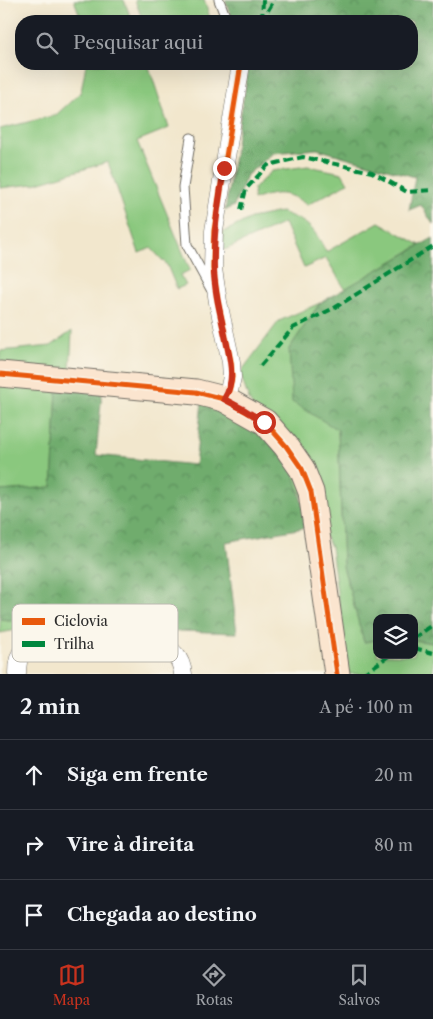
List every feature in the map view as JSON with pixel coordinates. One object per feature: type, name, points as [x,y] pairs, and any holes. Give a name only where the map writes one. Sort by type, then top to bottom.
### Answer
[{"type":"street","points":[[224,399],[229,391],[232,377],[231,362],[218,302],[214,269],[214,231],[240,70]]},
{"type":"street","points":[[0,374],[196,392],[224,399],[264,422],[286,446],[302,469],[311,492],[337,674]]},
{"type":"street","points":[[178,658],[183,674]]},
{"type":"lane","points":[[219,0],[225,15]]},
{"type":"lane","points":[[191,138],[182,187],[187,244],[218,302]]},
{"type":"green space","points":[[74,0],[124,0],[130,15],[80,15]]},
{"type":"green space","points":[[135,0],[204,0],[209,15],[141,15]]},
{"type":"green space","points":[[225,0],[433,0],[433,224],[421,205],[409,210],[415,177],[317,149],[273,153],[247,175],[234,206],[225,211],[248,70],[418,70],[418,15],[231,15]]},
{"type":"green space","points":[[85,70],[150,70],[169,128],[137,141],[190,270],[180,275],[186,285],[177,289],[167,265],[151,248],[139,253],[108,162],[34,184],[0,188],[0,129],[56,115],[81,92]]},
{"type":"green space","points":[[308,166],[342,173],[348,183],[307,205],[293,197],[281,194],[268,195],[253,200],[254,188],[272,171]]},
{"type":"green space","points":[[281,212],[309,226],[326,252],[379,222],[420,245],[345,289],[326,258],[304,268],[284,223],[220,252],[222,233],[251,218]]},
{"type":"green space","points":[[433,238],[433,643],[418,641],[418,614],[373,614],[373,641],[364,642],[343,566],[338,430],[292,402],[289,349],[320,303]]},
{"type":"green space","points":[[320,303],[289,349],[338,429],[343,566],[364,642],[373,641],[373,659],[418,659],[418,641],[433,643],[433,674],[348,674],[331,547],[249,400],[240,373],[279,321]]},
{"type":"green space","points":[[72,331],[70,371],[0,366],[0,351],[51,346]]},
{"type":"green space","points":[[0,385],[57,389],[52,488],[0,491],[0,424],[2,423],[0,421]]},
{"type":"green space","points":[[57,389],[102,392],[96,455],[195,465],[202,402],[238,414],[271,442],[294,474],[309,527],[226,542],[237,633],[178,631],[178,604],[12,604],[12,620],[0,619],[0,491],[52,487]]},
{"type":"green space","points":[[0,619],[12,620],[12,631],[0,633]]},
{"type":"marked path","points":[[262,15],[263,0]]},
{"type":"marked path","points":[[265,15],[274,0]]},
{"type":"marked path","points":[[241,210],[246,189],[268,165],[303,157],[372,172],[407,192],[433,190]]},
{"type":"marked path","points":[[260,366],[293,328],[336,307],[433,246]]},
{"type":"marked path","points":[[418,635],[433,625]]},
{"type":"marked path","points":[[418,649],[433,653]]},
{"type":"marked path","points":[[363,674],[384,659]]},
{"type":"cycle path","points":[[224,399],[229,391],[232,377],[231,362],[213,269],[214,231],[240,70]]},
{"type":"cycle path","points":[[0,374],[196,392],[224,399],[265,422],[286,446],[302,469],[311,492],[337,674]]},
{"type":"route","points":[[224,168],[214,231],[214,269],[218,302],[231,362],[232,377],[229,391],[224,399],[264,422]]}]
